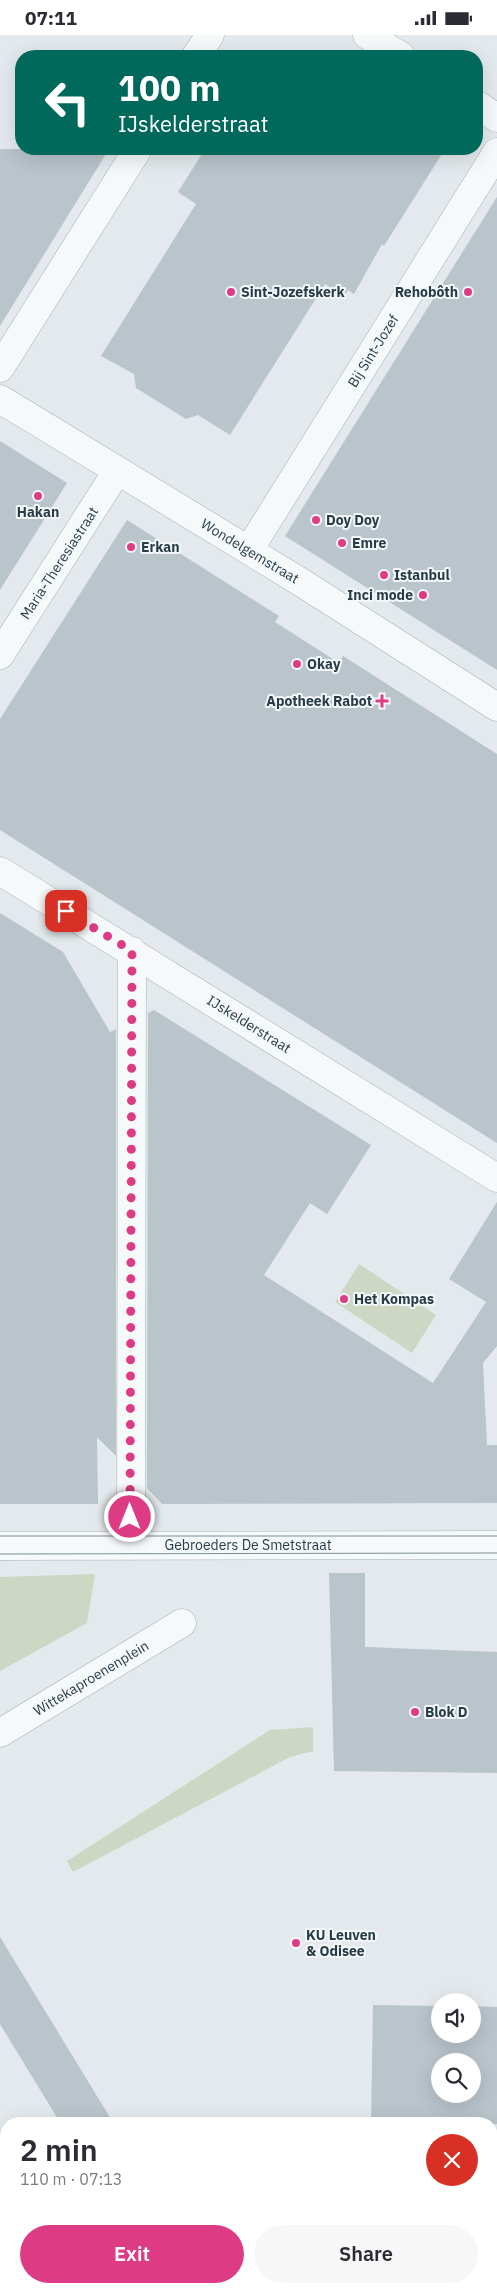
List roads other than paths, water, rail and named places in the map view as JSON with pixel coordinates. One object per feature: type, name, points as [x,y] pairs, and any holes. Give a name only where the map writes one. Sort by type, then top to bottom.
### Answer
[{"type":"street","points":[[200,50],[210,35]]},
{"type":"street","points":[[368,35],[392,50]]},
{"type":"street","points":[[483,109],[497,118]]},
{"type":"street","name":"Bij Sint-Jozef","points":[[249,550],[497,152]]},
{"type":"street","points":[[0,368],[134,155]]},
{"type":"street","name":"Wondelgemstraat","points":[[0,399],[249,550],[497,707]]},
{"type":"street","name":"Maria-Theresiastraat","points":[[0,655],[117,471]]},
{"type":"street","name":"IJskelderstraat","points":[[0,871],[497,1178]]},
{"type":"street","points":[[131,1546],[132,951]]},
{"type":"street","name":"Gebroeders De Smetstraat","points":[[0,1546],[497,1545]]},
{"type":"street","name":"Wittekaproenenplein","points":[[0,1733],[182,1623]]},
{"type":"tram line","points":[[0,1536],[497,1536]]},
{"type":"tram line","points":[[0,1554],[497,1553]]},
{"type":"place","name":"Sint-Jozefskerk","points":[[231,292]]},
{"type":"place","name":"Rehobôth","points":[[468,292]]},
{"type":"place","name":"Hakan","points":[[38,496]]},
{"type":"place","name":"Doy Doy","points":[[316,520]]},
{"type":"place","name":"Emre","points":[[342,543]]},
{"type":"place","name":"Erkan","points":[[131,547]]},
{"type":"place","name":"Istanbul","points":[[384,575]]},
{"type":"place","name":"Inci mode","points":[[423,595]]},
{"type":"place","name":"Okay","points":[[297,664]]},
{"type":"place","name":"Apotheek Rabot","points":[[382,701]]},
{"type":"place","name":"Het Kompas","points":[[344,1299]]},
{"type":"place","name":"Blok D","points":[[415,1712]]},
{"type":"place","name":"KU Leuven & Odisee","points":[[296,1943]]}]
